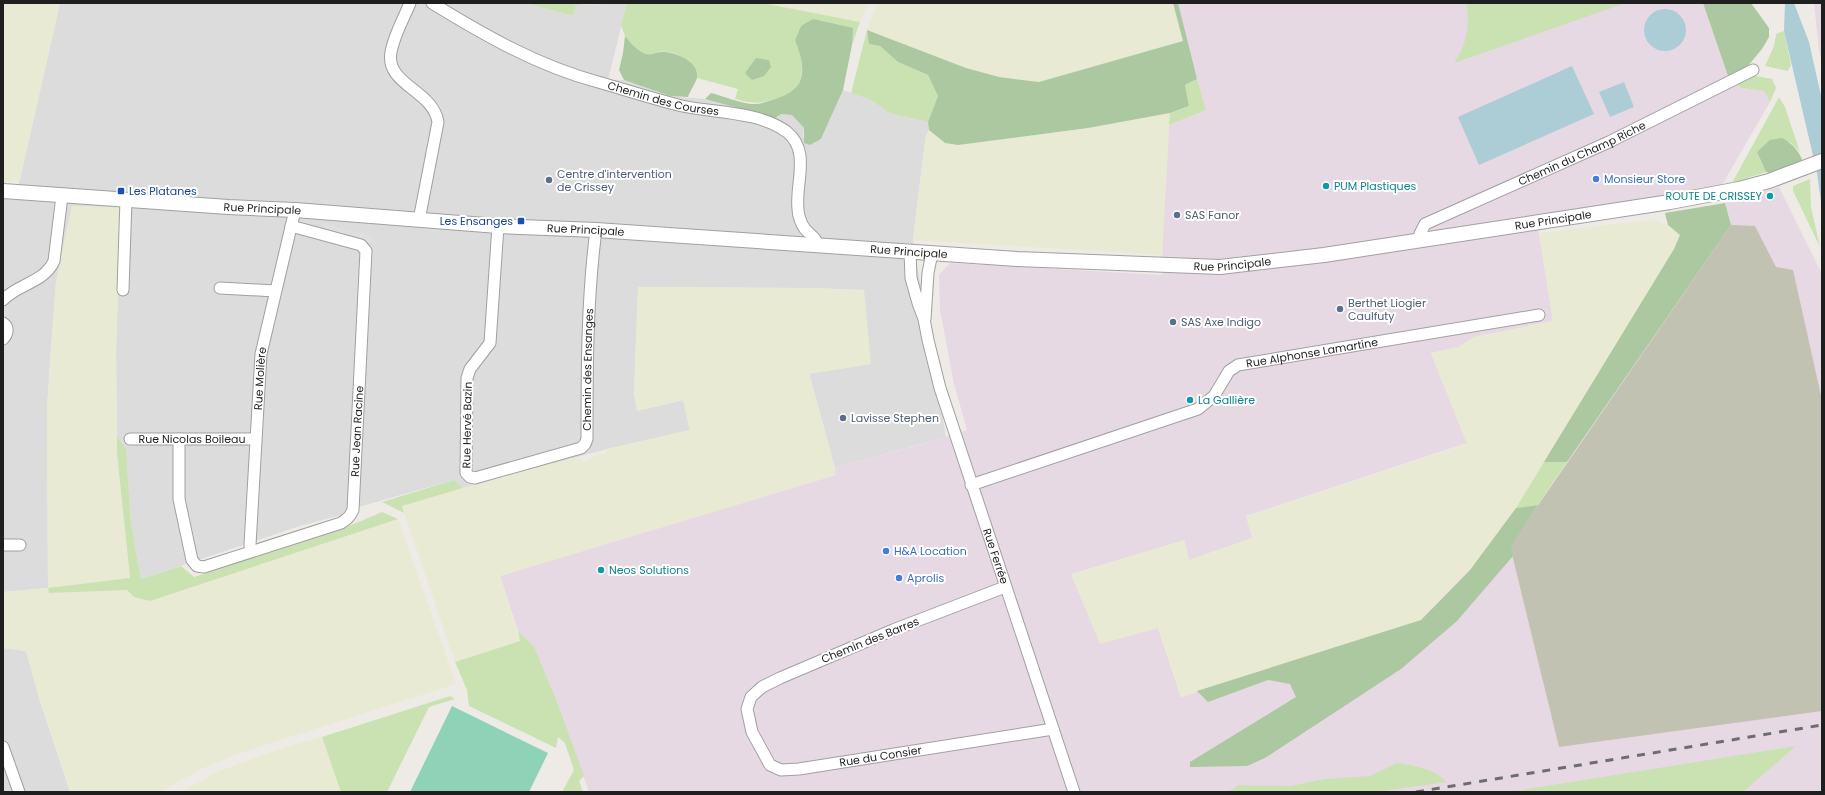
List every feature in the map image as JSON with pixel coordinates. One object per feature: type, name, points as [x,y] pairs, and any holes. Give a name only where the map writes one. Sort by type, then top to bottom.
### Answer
[{"type":"street","points":[[410,3],[391,52],[391,61],[398,77],[428,101],[433,107],[437,114],[438,122],[419,220]]},
{"type":"street","name":"Chemin des Courses","points":[[432,3],[472,28],[545,64],[595,82],[682,106],[750,117],[774,125],[787,132],[793,139],[800,153],[801,159],[797,188],[798,212],[804,228],[817,240],[818,245]]},
{"type":"street","name":"Chemin du Champ Riche","points":[[1423,240],[1420,234],[1425,224],[1609,142],[1753,70]]},
{"type":"street","name":"Rue Principale","points":[[3,191],[228,207],[295,210],[498,226],[596,230],[1017,259],[1220,267],[1310,257],[1698,197],[1769,181],[1822,161]]},
{"type":"street","points":[[3,300],[44,275],[54,261],[62,196]]},
{"type":"street","points":[[123,290],[126,199]]},
{"type":"street","name":"Rue Molière","points":[[251,551],[250,545],[255,439],[261,354],[295,210]]},
{"type":"street","name":"Rue Jean Racine","points":[[179,438],[179,499],[191,556],[194,563],[198,566],[204,567],[340,523],[348,519],[353,510],[366,251],[361,245],[291,226]]},
{"type":"street","name":"Rue Hervé Bazin","points":[[498,226],[490,343],[470,369],[467,378],[466,473],[470,477],[475,478],[524,464]]},
{"type":"street","name":"Chemin des Ensanges","points":[[524,464],[581,448],[587,439],[588,343],[592,258],[596,230]]},
{"type":"street","name":"Rue Ferrée","points":[[910,251],[911,278],[924,319],[938,380],[1005,587],[1074,792]]},
{"type":"street","name":"Rue Ferrée","points":[[924,319],[928,273],[932,253]]},
{"type":"street","points":[[220,288],[275,291]]},
{"type":"street","name":"Rue Alphonse Lamartine","points":[[972,485],[1198,409],[1214,396],[1228,371],[1238,365],[1539,315]]},
{"type":"street","points":[[3,323],[7,329],[7,333],[3,339]]},
{"type":"street","name":"Rue Nicolas Boileau","points":[[130,438],[255,439]]},
{"type":"street","points":[[3,545],[20,545]]},
{"type":"street","name":"Chemin des Barres","points":[[747,709],[751,697],[762,687],[780,678],[888,632],[1005,587]]},
{"type":"street","name":"Rue du Consier","points":[[747,709],[752,732],[762,752],[770,765],[782,770],[799,769],[1053,729]]},
{"type":"street","points":[[3,747],[19,792]]},
{"type":"shaded area","points":[[3,3],[60,3],[20,180],[9,182],[3,182]]},
{"type":"shaded area","points":[[60,3],[525,3],[573,16],[576,5],[627,3],[608,80],[624,80],[670,96],[705,99],[775,118],[781,114],[792,115],[804,128],[803,136],[810,145],[821,139],[843,90],[871,100],[889,113],[928,122],[929,130],[926,136],[913,240],[946,437],[835,468],[809,373],[864,290],[811,288],[638,287],[634,392],[637,411],[683,400],[690,430],[607,449],[463,488],[454,480],[362,506],[341,515],[300,526],[141,579],[131,523],[126,449],[117,436],[116,351],[120,218],[72,206],[56,282],[50,361],[47,409],[48,588],[3,592],[3,198],[15,200]]},
{"type":"shaded area","points":[[762,3],[868,3],[860,22]]},
{"type":"shaded area","points":[[877,3],[1173,3],[1183,41],[1039,82],[999,77],[966,68],[867,30]]},
{"type":"shaded area","points":[[1178,3],[1703,3],[1728,76],[1741,88],[1764,91],[1770,102],[1722,185],[1656,198],[1544,214],[1539,233],[1553,321],[1474,337],[1459,347],[1431,353],[1467,443],[1246,516],[1253,538],[1189,560],[1184,540],[1158,628],[1181,697],[1287,663],[1306,732],[1510,546],[1731,225],[1725,203],[1779,187],[1822,274],[1822,792],[589,792],[558,704],[534,646],[518,631],[500,576],[835,475],[835,468],[967,430],[954,384],[940,310],[939,275],[950,263],[1163,275],[1162,235],[1169,125],[1206,110],[1187,45]]},
{"type":"shaded area","points":[[1814,3],[1822,3],[1822,63],[1819,51]]},
{"type":"shaded area","points":[[1170,113],[1162,255],[913,240],[926,136],[929,130],[945,143],[958,145],[1088,128]]},
{"type":"shaded area","points":[[72,206],[121,207],[116,351],[117,453],[130,578],[49,593],[127,590],[134,597],[150,601],[398,519],[456,684],[243,752],[201,769],[161,792],[70,792],[40,701],[26,651],[3,648],[3,592],[48,588],[47,409],[56,282]]},
{"type":"shaded area","points":[[1651,220],[1668,225],[1680,235],[1674,249],[1516,508],[1470,570],[1421,620],[1181,697],[1158,628],[1100,644],[1071,574],[1184,540],[1189,560],[1252,538],[1246,516],[1467,444],[1431,353],[1459,347],[1474,337],[1553,321],[1539,233]]},
{"type":"shaded area","points":[[322,223],[373,236],[371,243],[321,230]]},
{"type":"shaded area","points":[[1731,225],[1755,226],[1776,267],[1793,270],[1822,400],[1822,711],[1559,747],[1510,546]]},
{"type":"shaded area","points":[[638,287],[811,288],[864,290],[871,364],[809,374],[836,475],[500,576],[520,641],[455,662],[402,506],[493,479],[577,457],[584,462],[597,455],[607,453],[607,449],[690,430],[683,400],[637,411],[634,392]]},
{"type":"shaded area","points":[[3,648],[26,651],[40,701],[70,792],[3,792]]},
{"type":"shaded area","points":[[322,737],[341,792],[181,792],[219,771],[289,746]]},
{"type":"green space","points":[[525,3],[600,3],[576,5],[573,16]]},
{"type":"green space","points":[[627,3],[762,3],[860,22],[852,45],[852,28],[801,26],[795,40],[802,67],[802,75],[799,83],[795,89],[788,94],[756,103],[735,99],[738,89],[697,78],[694,67],[688,60],[677,54],[662,51],[648,55],[637,50],[625,36],[621,25]]},
{"type":"green space","points":[[1173,3],[1178,3],[1197,79],[1185,85],[1189,106],[1170,113],[1088,128],[958,145],[945,143],[929,130],[928,122],[938,96],[928,75],[898,62],[880,46],[869,44],[867,30],[966,68],[999,77],[1039,82],[1183,41]]},
{"type":"green space","points":[[1466,3],[1626,3],[1454,63],[1462,49],[1468,27]]},
{"type":"green space","points":[[1703,3],[1751,3],[1769,28],[1769,37],[1762,49],[1747,67],[1728,76]]},
{"type":"green space","points":[[813,19],[853,28],[852,45],[843,90],[821,139],[810,145],[804,143],[804,128],[792,115],[781,114],[775,118],[705,99],[711,93],[744,103],[756,104],[786,95],[794,90],[802,77],[801,60],[795,40],[801,26]]},
{"type":"green space","points":[[867,30],[870,44],[880,46],[898,62],[928,75],[938,96],[928,122],[889,113],[871,100],[851,93]]},
{"type":"green space","points":[[1784,31],[1791,65],[1788,71],[1765,66],[1774,46],[1776,34]]},
{"type":"green space","points":[[625,36],[637,49],[646,54],[662,52],[675,54],[691,63],[697,72],[697,78],[688,97],[670,96],[624,80],[619,70]]},
{"type":"green space","points":[[756,58],[769,60],[771,67],[764,76],[752,80],[745,73]]},
{"type":"green space","points":[[1751,75],[1772,79],[1776,88],[1770,102],[1764,91],[1741,88],[1734,82]]},
{"type":"green space","points":[[1197,79],[1206,110],[1169,125],[1170,113],[1189,106],[1185,85]]},
{"type":"green space","points":[[1779,97],[1785,107],[1800,152],[1790,142],[1757,152],[1766,172],[1732,183]]},
{"type":"green space","points":[[1782,138],[1795,148],[1800,154],[1803,162],[1776,174],[1766,172],[1757,152],[1770,140]]},
{"type":"green space","points":[[1810,179],[1811,207],[1820,247],[1793,191],[1793,186]]},
{"type":"green space","points":[[1725,203],[1731,225],[1567,462],[1544,462],[1674,249],[1680,235],[1668,225],[1665,213]]},
{"type":"green space","points":[[117,436],[126,449],[131,523],[141,579],[181,566],[194,577],[354,524],[382,512],[398,519],[150,601],[134,597],[127,590],[49,593],[48,588],[130,578],[117,453]]},
{"type":"green space","points":[[1544,462],[1567,462],[1538,505],[1516,508]]},
{"type":"green space","points":[[454,480],[463,488],[402,506],[404,513],[382,502]]},
{"type":"green space","points":[[1538,505],[1511,546],[1513,556],[1457,621],[1401,669],[1265,758],[1247,766],[1190,767],[1190,762],[1296,697],[1290,684],[1268,680],[1208,702],[1197,691],[1421,620],[1470,570],[1516,508]]},
{"type":"green space","points":[[518,631],[534,646],[558,704],[584,776],[579,781],[583,792],[562,792],[574,770],[565,743],[558,737],[556,748],[469,706],[467,690],[455,662],[520,641]]},
{"type":"green space","points":[[450,696],[455,699],[429,707],[387,792],[341,792],[322,737]]},
{"type":"green space","points":[[452,706],[548,753],[529,792],[410,792]]},
{"type":"green space","points":[[1796,746],[1743,792],[1509,792]]},
{"type":"green space","points":[[1397,763],[1430,771],[1442,777],[1447,782],[1376,792],[1228,792],[1239,785],[1291,786],[1324,779],[1370,776]]},
{"type":"water","points":[[1785,3],[1794,3],[1809,42],[1822,100],[1822,209],[1817,173],[1784,31]]},
{"type":"water","points":[[1665,9],[1680,15],[1686,30],[1680,45],[1665,51],[1650,45],[1644,30],[1650,15]]},
{"type":"water","points":[[1572,66],[1594,114],[1479,165],[1458,117]]},
{"type":"water","points":[[1624,82],[1634,107],[1610,117],[1599,92]]},
{"type":"railway","points":[[1416,792],[1822,725]]},
{"type":"place","name":"Monsieur Store","points":[[1596,179]]},
{"type":"place","name":"Centre d'intervention de Crissey","points":[[549,180]]},
{"type":"place","name":"PUM Plastiques","points":[[1326,186]]},
{"type":"place","name":"Les Platanes","points":[[121,191]]},
{"type":"place","name":"ROUTE DE CRISSEY","points":[[1770,196]]},
{"type":"place","name":"SAS Fanor","points":[[1177,215]]},
{"type":"place","name":"Les Ensanges","points":[[521,221]]},
{"type":"place","name":"Berthet Liogier Caulfuty","points":[[1340,309]]},
{"type":"place","name":"SAS Axe Indigo","points":[[1173,322]]},
{"type":"place","name":"La Gallière","points":[[1190,400]]},
{"type":"place","name":"Lavisse Stephen","points":[[843,418]]},
{"type":"place","name":"H&A Location","points":[[886,551]]},
{"type":"place","name":"Neos Solutions","points":[[601,570]]},
{"type":"place","name":"Aprolis","points":[[899,578]]}]
